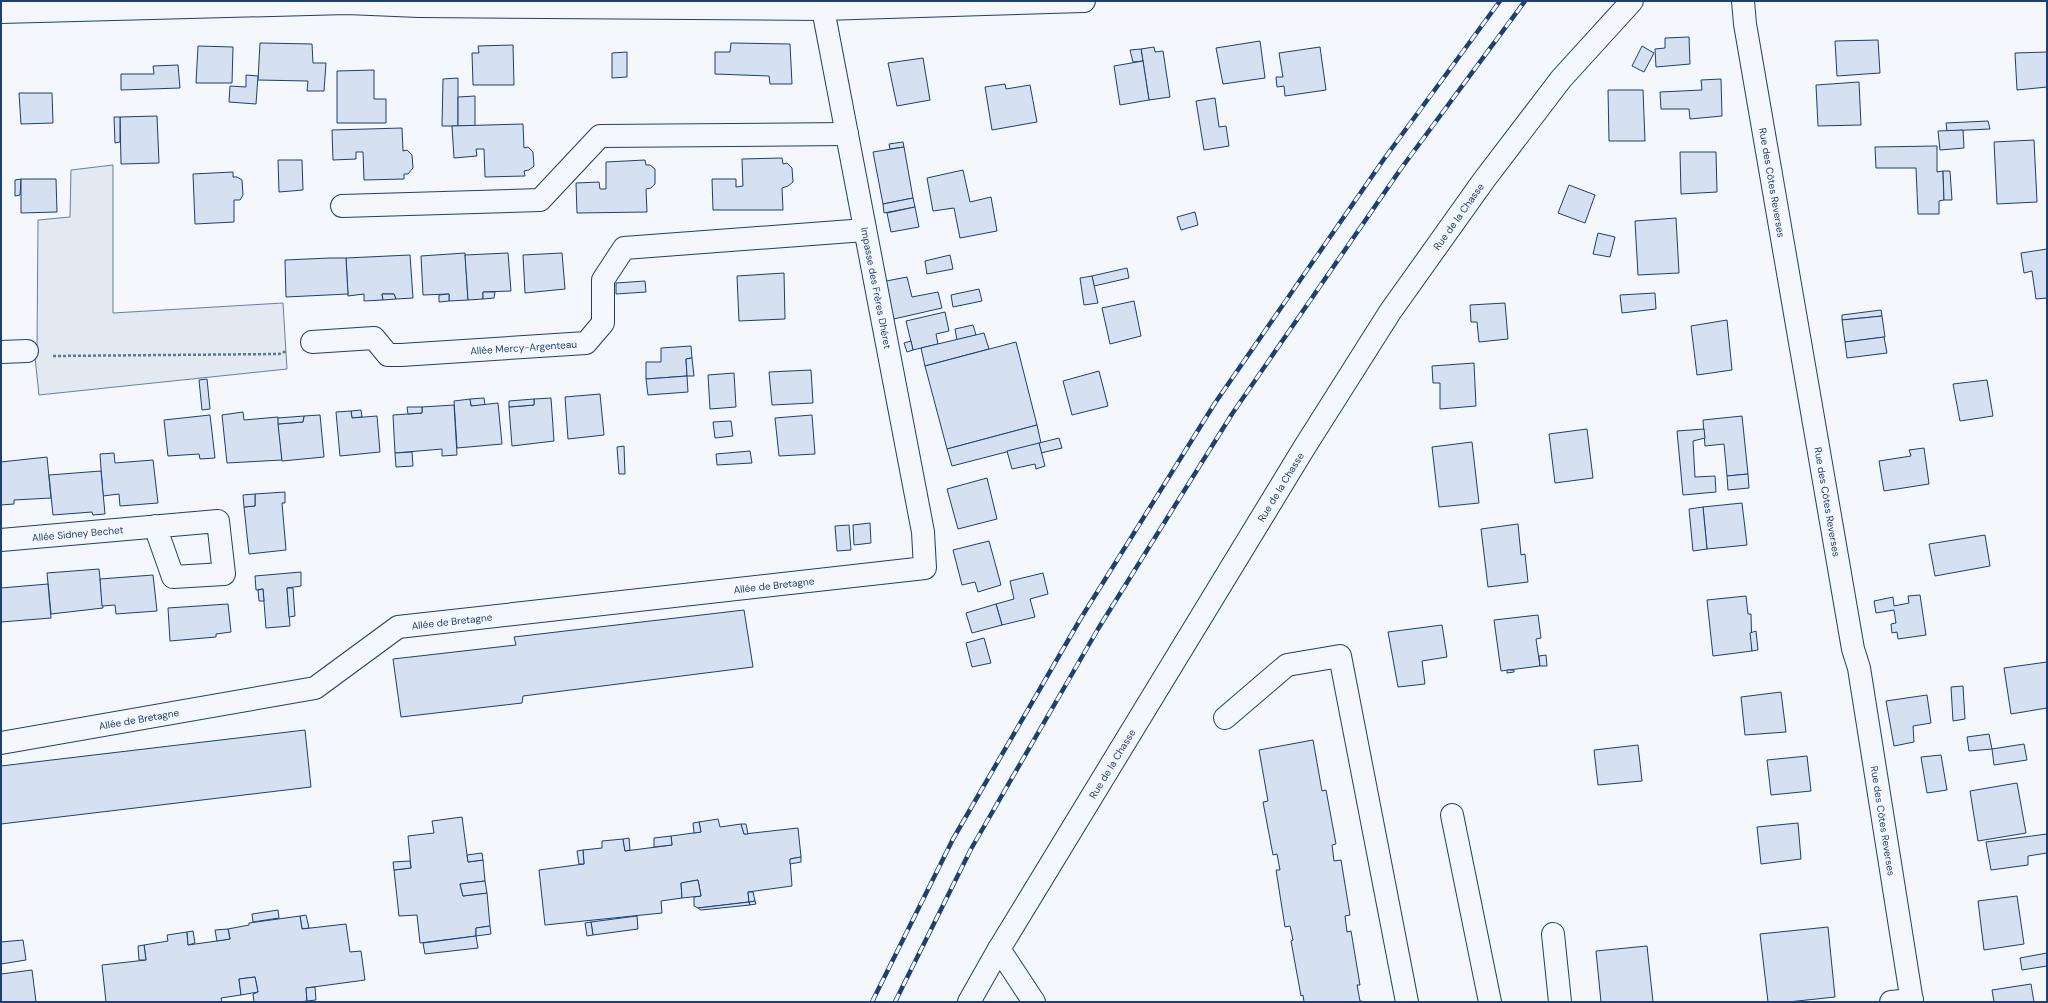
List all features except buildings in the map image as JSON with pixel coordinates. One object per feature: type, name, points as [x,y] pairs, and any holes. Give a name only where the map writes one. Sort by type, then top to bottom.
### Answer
[{"type":"street","points":[[1,12],[213,3],[391,2],[427,6],[823,8],[1084,1]]},
{"type":"street","name":"Rue de la Chasse","points":[[969,1002],[999,949],[1304,448],[1390,312],[1484,180],[1561,78],[1632,1]]},
{"type":"street","name":"Rue des Côtes Reverses","points":[[1743,1],[1745,24],[1853,649],[1859,668],[1905,1001]]},
{"type":"street","name":"Impasse des Frères Dhéret","points":[[823,8],[923,532],[925,568]]},
{"type":"street","points":[[342,206],[540,200],[600,136],[847,134]]},
{"type":"street","name":"Allée Mercy-Argenteau","points":[[312,342],[374,338],[388,355],[586,342],[603,323],[603,280],[624,248],[865,230]]},
{"type":"street","points":[[1,352],[27,351]]},
{"type":"street","name":"Allée Sidney Bechet","points":[[1,540],[155,526]]},
{"type":"street","name":"Allée de Bretagne","points":[[1,743],[315,688],[398,627],[925,568]]},
{"type":"street","points":[[1225,718],[1287,665],[1340,656],[1407,1002]]},
{"type":"street","points":[[1452,815],[1490,1002]]},
{"type":"street","points":[[1553,934],[1560,1002]]},
{"type":"street","points":[[999,949],[1034,1002]]},
{"type":"path","points":[[27,351],[41,357],[279,354],[312,342]]},
{"type":"shaded area","points":[[113,165],[113,313],[283,303],[287,369],[39,395],[35,357],[37,347],[38,220],[70,217],[71,170]]},
{"type":"railway","points":[[872,1002],[953,839],[1081,618],[1215,403],[1384,159],[1500,1]]},
{"type":"railway","points":[[895,1002],[971,849],[1098,629],[1232,414],[1400,170],[1525,1]]}]
